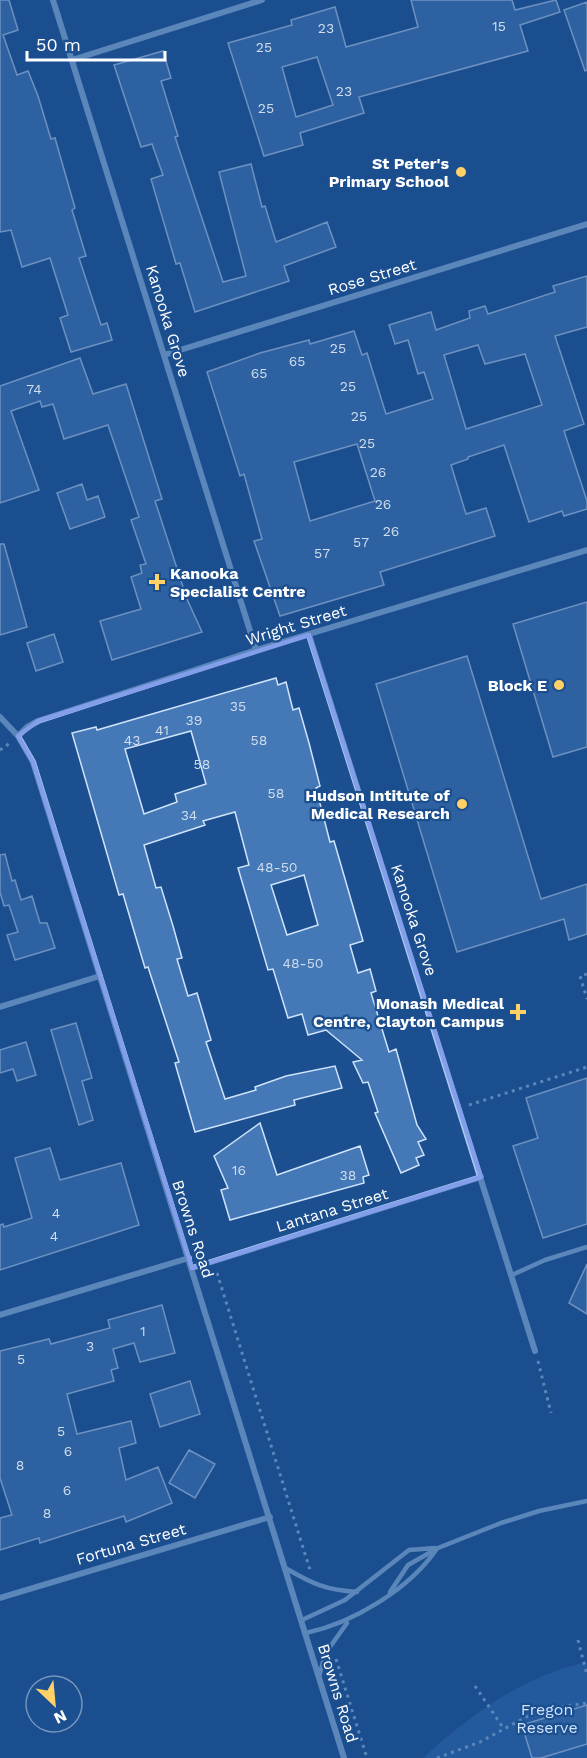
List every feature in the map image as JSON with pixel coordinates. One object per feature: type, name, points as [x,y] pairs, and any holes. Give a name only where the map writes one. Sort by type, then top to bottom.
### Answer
[{"type":"street","name":"Kanooka Grove","points":[[53,0],[256,651]]},
{"type":"street","points":[[72,60],[262,0]]},
{"type":"street","name":"Rose Street","points":[[164,355],[587,224]]},
{"type":"street","name":"Wright Street","points":[[18,736],[38,721],[587,549]]},
{"type":"street","name":"Kanooka Grove","points":[[309,635],[460,1107],[535,1351]]},
{"type":"street","name":"Browns Road","points":[[0,717],[18,736],[33,762],[287,1569],[344,1758]]},
{"type":"street","points":[[0,1007],[100,976]]},
{"type":"street","name":"Lantana Street","points":[[192,1268],[481,1177]]},
{"type":"street","points":[[0,1315],[189,1258]]},
{"type":"street","name":"Fortuna Street","points":[[0,1598],[270,1517]]},
{"type":"lane","points":[[512,1275],[545,1260],[587,1247]]},
{"type":"lane","points":[[390,1592],[408,1565],[438,1548],[501,1522],[587,1501]]},
{"type":"lane","points":[[302,1620],[345,1600],[409,1550],[438,1548]]},
{"type":"lane","points":[[319,1677],[323,1658],[331,1642],[349,1620],[422,1571],[438,1548]]},
{"type":"lane","points":[[287,1569],[315,1586],[357,1592]]},
{"type":"lane","points":[[306,1633],[349,1620]]},
{"type":"path","points":[[587,974],[580,976],[587,999]]},
{"type":"path","points":[[460,1107],[587,1067]]},
{"type":"path","points":[[213,1261],[315,1586]]},
{"type":"path","points":[[535,1351],[551,1413]]},
{"type":"path","points":[[578,1640],[587,1675]]},
{"type":"path","points":[[331,1642],[367,1758]]},
{"type":"path","points":[[475,1686],[504,1729]]},
{"type":"path","points":[[437,1758],[480,1742],[539,1710],[587,1703]]},
{"type":"highlighted area","points":[[309,635],[481,1177],[192,1268],[33,762],[18,736],[38,721]]},
{"type":"green space","name":"Fregon Reserve","points":[[587,1662],[587,1758],[423,1758],[479,1712],[519,1687],[564,1668]]},
{"type":"building","points":[[0,0],[9,0],[18,30],[3,35],[17,75],[28,71],[51,139],[55,138],[75,208],[72,210],[86,256],[79,258],[101,325],[107,323],[112,340],[71,352],[60,318],[68,315],[50,258],[22,267],[11,230],[0,232]]},
{"type":"building","points":[[411,0],[512,0],[515,10],[556,0],[560,12],[520,25],[528,51],[359,97],[364,113],[300,133],[303,145],[264,156],[228,43],[292,25],[291,20],[335,7],[346,47],[418,27]],"holes":[[[317,57],[333,105],[296,117],[282,67]]]},
{"type":"building","points":[[587,2],[587,70],[585,71],[564,10]]},
{"type":"building","points":[[163,51],[171,78],[161,81],[178,136],[175,137],[223,282],[246,276],[219,172],[251,164],[262,207],[265,206],[276,242],[327,222],[336,247],[284,266],[289,281],[195,312],[180,263],[176,264],[151,179],[163,175],[152,144],[141,147],[114,65]]},
{"type":"building","points":[[587,276],[587,327],[555,336],[584,424],[564,431],[587,501],[587,509],[564,516],[562,511],[529,522],[504,445],[468,457],[468,459],[451,465],[466,514],[486,508],[495,536],[380,572],[384,585],[280,616],[254,541],[262,539],[244,474],[240,476],[207,372],[260,353],[309,340],[310,344],[354,331],[362,355],[367,353],[386,414],[433,399],[424,372],[418,374],[408,340],[395,344],[389,325],[431,312],[436,330],[470,318],[469,311],[485,306],[488,314],[555,292],[553,286]],"holes":[[[478,345],[485,364],[525,354],[542,405],[466,429],[444,355]],[[357,444],[375,501],[310,521],[294,462]]]},
{"type":"building","points":[[80,358],[93,394],[126,384],[162,499],[155,501],[187,599],[202,632],[112,660],[100,621],[141,609],[131,577],[142,573],[140,565],[146,564],[131,520],[139,517],[108,425],[64,439],[53,404],[42,407],[40,401],[11,411],[39,490],[0,503],[0,386]]},
{"type":"building","points":[[82,484],[87,500],[98,496],[105,517],[70,529],[57,493]]},
{"type":"building","points":[[0,544],[4,544],[27,627],[0,635]]},
{"type":"building","name":"Block E","points":[[587,602],[587,747],[553,757],[513,624]]},
{"type":"building","points":[[54,634],[63,662],[36,671],[27,643]]},
{"type":"building","name":"Hudson Intitute of Medical Research","points":[[467,656],[541,899],[587,884],[587,934],[569,940],[564,919],[457,952],[376,684]]},
{"type":"building","points":[[276,678],[278,685],[286,682],[293,710],[299,708],[320,786],[316,788],[330,842],[334,841],[363,941],[350,945],[358,973],[370,969],[376,991],[371,993],[389,1052],[396,1049],[417,1125],[426,1139],[418,1142],[424,1155],[416,1158],[419,1165],[401,1173],[375,1113],[378,1112],[368,1082],[363,1083],[353,1062],[362,1060],[326,1030],[308,1035],[302,1014],[288,1018],[273,969],[268,970],[238,868],[249,865],[235,812],[203,821],[205,825],[144,845],[156,888],[161,887],[173,926],[182,958],[177,959],[188,996],[197,993],[211,1040],[206,1042],[225,1099],[256,1090],[255,1087],[286,1076],[335,1066],[342,1088],[294,1100],[295,1105],[195,1132],[175,1063],[179,1062],[148,967],[145,968],[123,894],[119,895],[72,733],[96,727],[97,730]],"holes":[[[191,731],[206,784],[175,794],[177,802],[144,814],[125,749]],[[304,875],[318,925],[287,935],[271,885]]]},
{"type":"building","points":[[5,854],[12,881],[15,880],[21,900],[32,896],[40,923],[47,923],[55,948],[15,960],[7,935],[18,932],[9,905],[4,906],[0,892],[0,855]]},
{"type":"building","points":[[76,1023],[92,1078],[82,1081],[93,1120],[79,1125],[51,1030]]},
{"type":"building","points":[[26,1042],[36,1075],[17,1081],[13,1069],[0,1073],[0,1050]]},
{"type":"building","points":[[587,1078],[587,1224],[543,1238],[513,1146],[538,1138],[526,1098]]},
{"type":"building","points":[[260,1123],[277,1175],[360,1146],[369,1175],[363,1177],[364,1183],[230,1220],[221,1190],[228,1188],[214,1156]]},
{"type":"building","points":[[50,1148],[60,1180],[121,1163],[139,1225],[0,1270],[0,1225],[3,1224],[4,1227],[32,1218],[15,1158]]},
{"type":"building","points":[[587,1264],[587,1314],[569,1303]]},
{"type":"building","points":[[162,1305],[175,1353],[140,1362],[134,1343],[113,1349],[118,1368],[111,1370],[114,1381],[67,1394],[77,1434],[131,1421],[136,1443],[119,1448],[126,1480],[158,1467],[172,1503],[126,1522],[124,1516],[40,1543],[39,1538],[0,1550],[0,1518],[12,1515],[0,1478],[0,1351],[49,1339],[51,1344],[110,1328],[108,1320]]},
{"type":"building","points":[[190,1381],[200,1414],[160,1427],[150,1394]]},
{"type":"building","points":[[189,1450],[215,1464],[195,1498],[169,1483]]},
{"type":"building","points":[[587,1705],[587,1744],[541,1758],[532,1758],[522,1725]]},
{"type":"place","name":"St Peter's Primary School","points":[[461,172]]},
{"type":"place","name":"Kanooka Specialist Centre","points":[[157,582]]},
{"type":"place","name":"Block E","points":[[559,685]]},
{"type":"place","name":"Hudson Intitute of Medical Research","points":[[462,804]]},
{"type":"place","name":"Monash Medical Centre, Clayton Campus","points":[[518,1012]]}]
